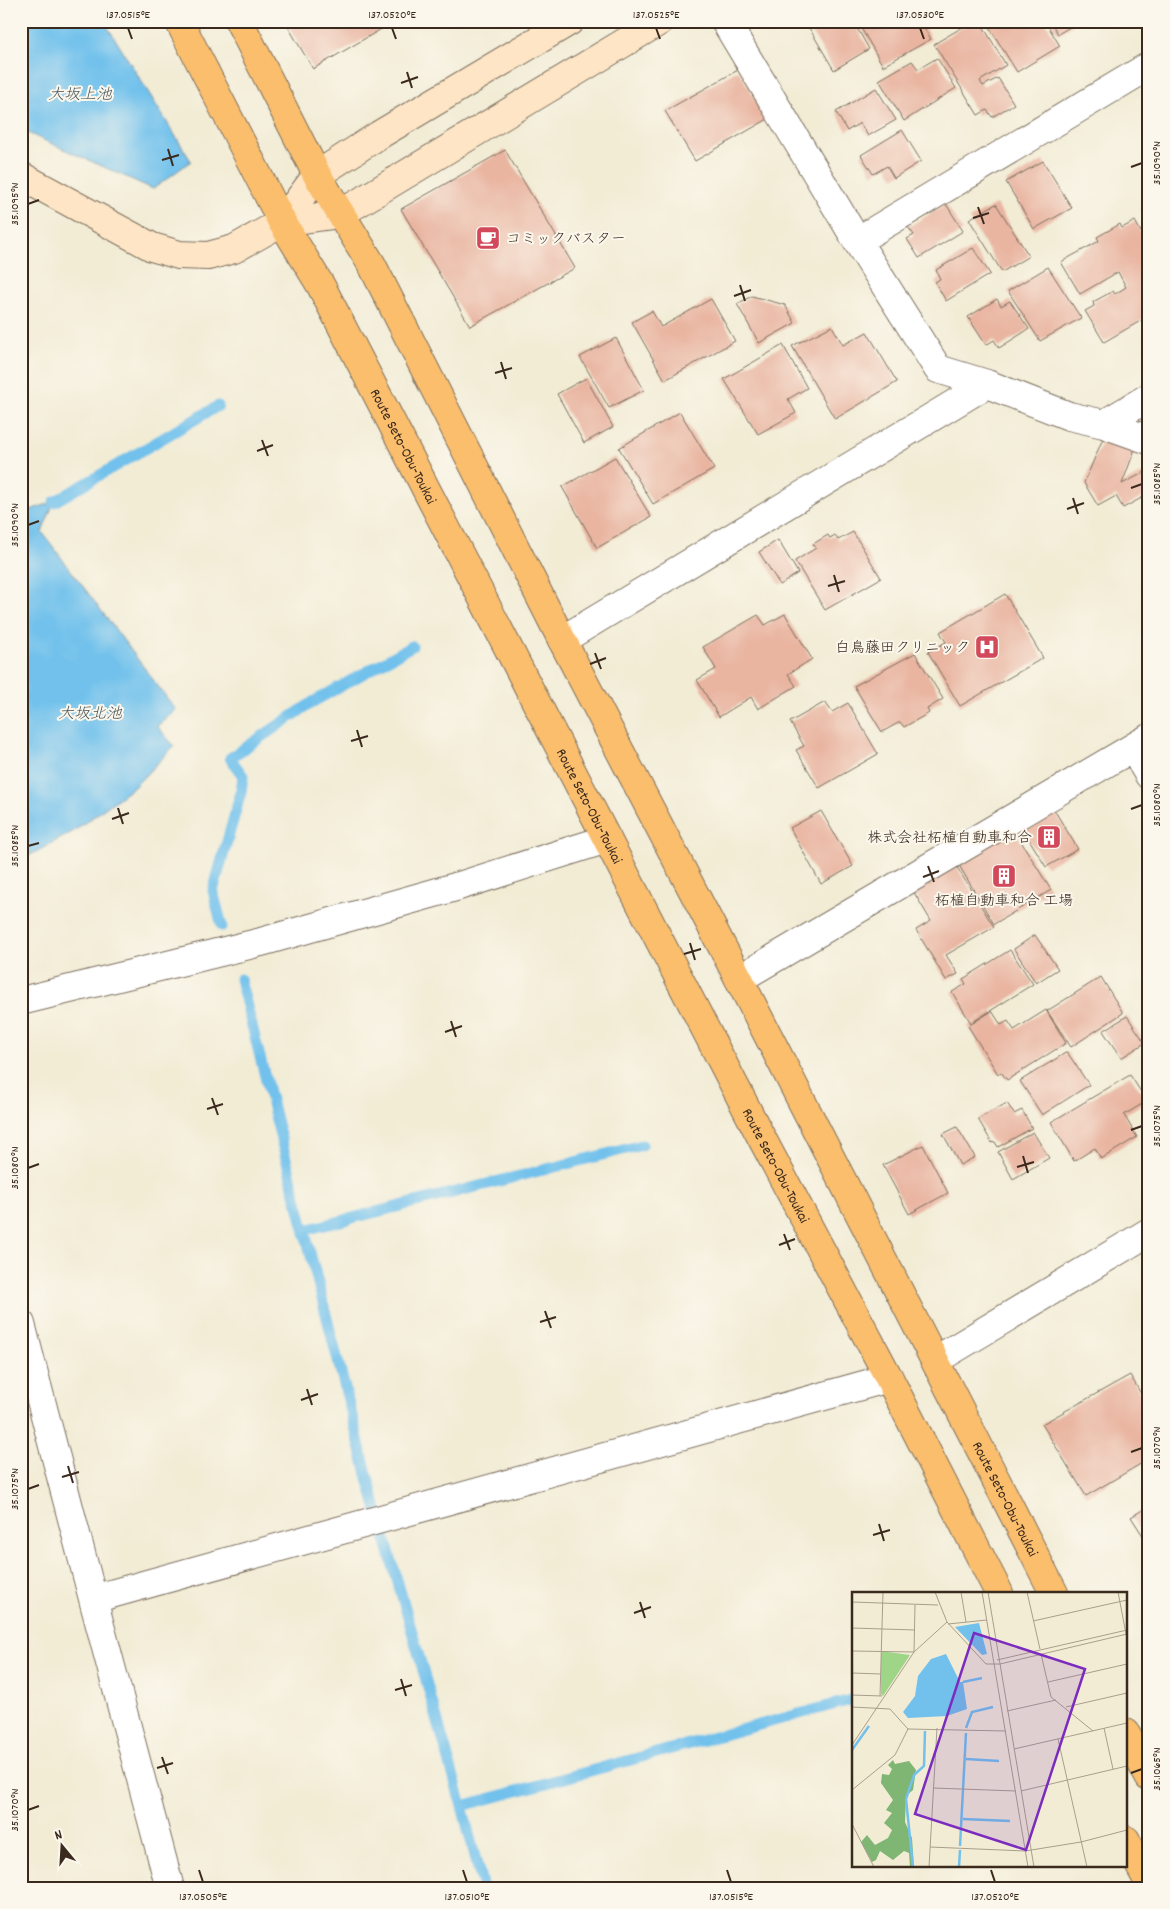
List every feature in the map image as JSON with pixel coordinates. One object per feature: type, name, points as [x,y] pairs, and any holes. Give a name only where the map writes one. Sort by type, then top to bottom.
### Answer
[{"type":"main road","name":"Route Seto-Obu-Toukai","points":[[180,21],[282,222],[321,286],[998,1592]]},
{"type":"main road","name":"Route Seto-Obu-Toukai","points":[[239,21],[317,175],[372,265],[562,640],[740,979],[1053,1592]]},
{"type":"main road","points":[[1128,1737],[1149,1777]]},
{"type":"main road","points":[[1128,1844],[1149,1883]]},
{"type":"street","points":[[282,222],[317,175],[378,135],[570,21]]},
{"type":"street","points":[[21,176],[152,247],[179,255],[208,256],[234,249],[282,222],[340,214],[660,21]]},
{"type":"street","points":[[725,21],[857,241],[938,370],[987,384],[1069,416],[1104,424],[1149,440]]},
{"type":"street","points":[[857,241],[1149,66]]},
{"type":"street","points":[[562,640],[987,384]]},
{"type":"street","points":[[1104,424],[1149,397]]},
{"type":"street","points":[[740,979],[1141,743],[1149,775]]},
{"type":"street","points":[[21,1001],[261,942],[459,886],[607,839]]},
{"type":"street","points":[[936,1360],[1149,1232]]},
{"type":"street","points":[[21,1324],[170,1888]]},
{"type":"street","points":[[93,1599],[889,1378]]},
{"type":"water","name":"大坂上池","points":[[21,21],[104,21],[191,161],[153,189],[21,130]]},
{"type":"water","name":"大坂北池","points":[[54,502],[42,532],[176,710],[157,726],[174,746],[135,786],[74,831],[21,860],[21,513]]},
{"type":"building","points":[[294,21],[395,21],[313,69],[287,25]]},
{"type":"building","points":[[805,21],[853,21],[869,49],[834,70]]},
{"type":"building","points":[[857,21],[920,21],[931,39],[883,66]]},
{"type":"building","points":[[973,21],[980,21],[1006,65],[980,81],[983,86],[998,78],[1014,104],[992,117],[987,110],[978,115],[934,44]]},
{"type":"building","points":[[1045,21],[1060,46],[1017,72],[986,22]]},
{"type":"building","points":[[1050,21],[1080,21],[1058,34]]},
{"type":"building","points":[[937,58],[956,88],[904,121],[879,80],[912,61],[918,69]]},
{"type":"building","points":[[738,70],[768,119],[695,161],[665,111]]},
{"type":"building","points":[[876,88],[896,120],[868,136],[860,123],[847,131],[836,112]]},
{"type":"building","points":[[902,130],[921,161],[894,178],[887,166],[873,174],[861,155]]},
{"type":"building","name":"コミックバスター","points":[[505,150],[575,268],[470,326],[401,209]]},
{"type":"building","points":[[1043,161],[1072,208],[1034,229],[1006,182]]},
{"type":"building","points":[[946,204],[963,231],[919,258],[907,239],[914,235],[908,227]]},
{"type":"building","points":[[996,204],[1029,256],[1002,272],[969,219]]},
{"type":"building","points":[[1149,204],[1149,218],[1143,208]]},
{"type":"building","points":[[1135,221],[1141,232],[1147,228],[1149,231],[1149,316],[1104,342],[1085,311],[1094,306],[1093,302],[1113,291],[1115,294],[1126,287],[1118,272],[1080,294],[1061,262],[1099,241],[1097,237],[1120,224],[1122,228]]},
{"type":"building","points":[[973,248],[990,274],[946,301],[935,282],[940,279],[936,270]]},
{"type":"building","points":[[1048,267],[1081,318],[1040,341],[1008,291]]},
{"type":"building","points":[[752,296],[785,305],[795,323],[759,343],[737,304]]},
{"type":"building","points":[[711,299],[735,341],[665,380],[632,322],[652,311],[661,327]]},
{"type":"building","points":[[997,299],[1001,306],[1010,301],[1029,329],[999,348],[994,340],[986,345],[968,317]]},
{"type":"building","points":[[832,326],[843,345],[867,332],[897,382],[835,419],[792,346]]},
{"type":"building","points":[[616,338],[644,390],[609,408],[580,357]]},
{"type":"building","points":[[783,345],[807,388],[788,399],[796,413],[758,434],[724,379]]},
{"type":"building","points":[[586,378],[613,427],[584,443],[557,394]]},
{"type":"building","points":[[680,412],[714,469],[653,504],[619,448]]},
{"type":"building","points":[[1104,436],[1135,449],[1122,484],[1149,470],[1149,494],[1123,508],[1116,496],[1098,506],[1084,483]]},
{"type":"building","points":[[615,457],[651,517],[597,548],[562,487]]},
{"type":"building","points":[[853,532],[881,578],[825,610],[795,561],[816,548],[813,544],[828,535],[830,538],[835,535],[838,540]]},
{"type":"building","points":[[778,540],[798,573],[780,585],[759,552]]},
{"type":"building","name":"白鳥藤田クリニック","points":[[1005,594],[1043,658],[960,706],[928,652],[946,642],[940,632]]},
{"type":"building","points":[[785,614],[812,659],[788,674],[796,686],[758,709],[751,697],[719,717],[697,680],[716,669],[703,647],[758,615],[765,625]]},
{"type":"building","points":[[915,653],[943,699],[927,709],[929,713],[904,727],[900,722],[882,732],[854,686]]},
{"type":"building","points":[[825,702],[832,712],[848,703],[878,754],[819,788],[796,750],[804,746],[790,722]]},
{"type":"building","name":"株式会社柘植自動車和合","points":[[1053,808],[1078,849],[1046,867],[1021,826]]},
{"type":"building","points":[[821,811],[853,866],[821,884],[790,828]]},
{"type":"building","name":"柘植自動車和合 工場","points":[[1014,830],[1051,890],[994,924],[957,862]]},
{"type":"building","points":[[955,864],[994,927],[946,955],[958,974],[946,980],[916,930],[931,921],[912,889]]},
{"type":"building","points":[[1035,935],[1058,969],[1036,983],[1014,949]]},
{"type":"building","points":[[1010,950],[1033,984],[971,1023],[952,992],[966,984],[963,979]]},
{"type":"building","points":[[1101,977],[1123,1013],[1071,1047],[1047,1011]]},
{"type":"building","points":[[1046,1010],[1066,1043],[1007,1080],[1001,1072],[998,1074],[968,1026],[992,1011],[1001,1025],[1008,1021],[1014,1030]]},
{"type":"building","points":[[1127,1016],[1145,1043],[1121,1058],[1103,1031]]},
{"type":"building","points":[[1067,1052],[1089,1085],[1042,1115],[1020,1081]]},
{"type":"building","points":[[1130,1075],[1147,1101],[1124,1115],[1137,1137],[1101,1159],[1095,1148],[1074,1161],[1051,1122]]},
{"type":"building","points":[[1007,1103],[1014,1114],[1022,1110],[1032,1128],[998,1147],[995,1142],[992,1143],[978,1119]]},
{"type":"building","points":[[957,1127],[975,1157],[960,1165],[943,1134]]},
{"type":"building","points":[[1033,1132],[1049,1158],[1013,1179],[998,1152]]},
{"type":"building","points":[[923,1145],[948,1193],[909,1214],[883,1165]]},
{"type":"building","points":[[1130,1375],[1149,1407],[1149,1459],[1086,1496],[1042,1424]]},
{"type":"building","points":[[1149,1506],[1149,1545],[1131,1517]]},
{"type":"waterway","points":[[54,502],[218,406]]},
{"type":"waterway","points":[[222,926],[213,891],[241,792],[243,776],[230,758],[313,702],[412,646]]},
{"type":"waterway","points":[[240,979],[369,1482],[462,1806],[483,1888]]},
{"type":"waterway","points":[[305,1230],[642,1145]]},
{"type":"waterway","points":[[462,1806],[852,1700]]},
{"type":"place","name":"コミックバスター","points":[[488,238]]},
{"type":"place","name":"白鳥藤田クリニック","points":[[987,647]]},
{"type":"place","name":"株式会社柘植自動車和合","points":[[1049,837]]},
{"type":"place","name":"柘植自動車和合 工場","points":[[1004,876]]}]
